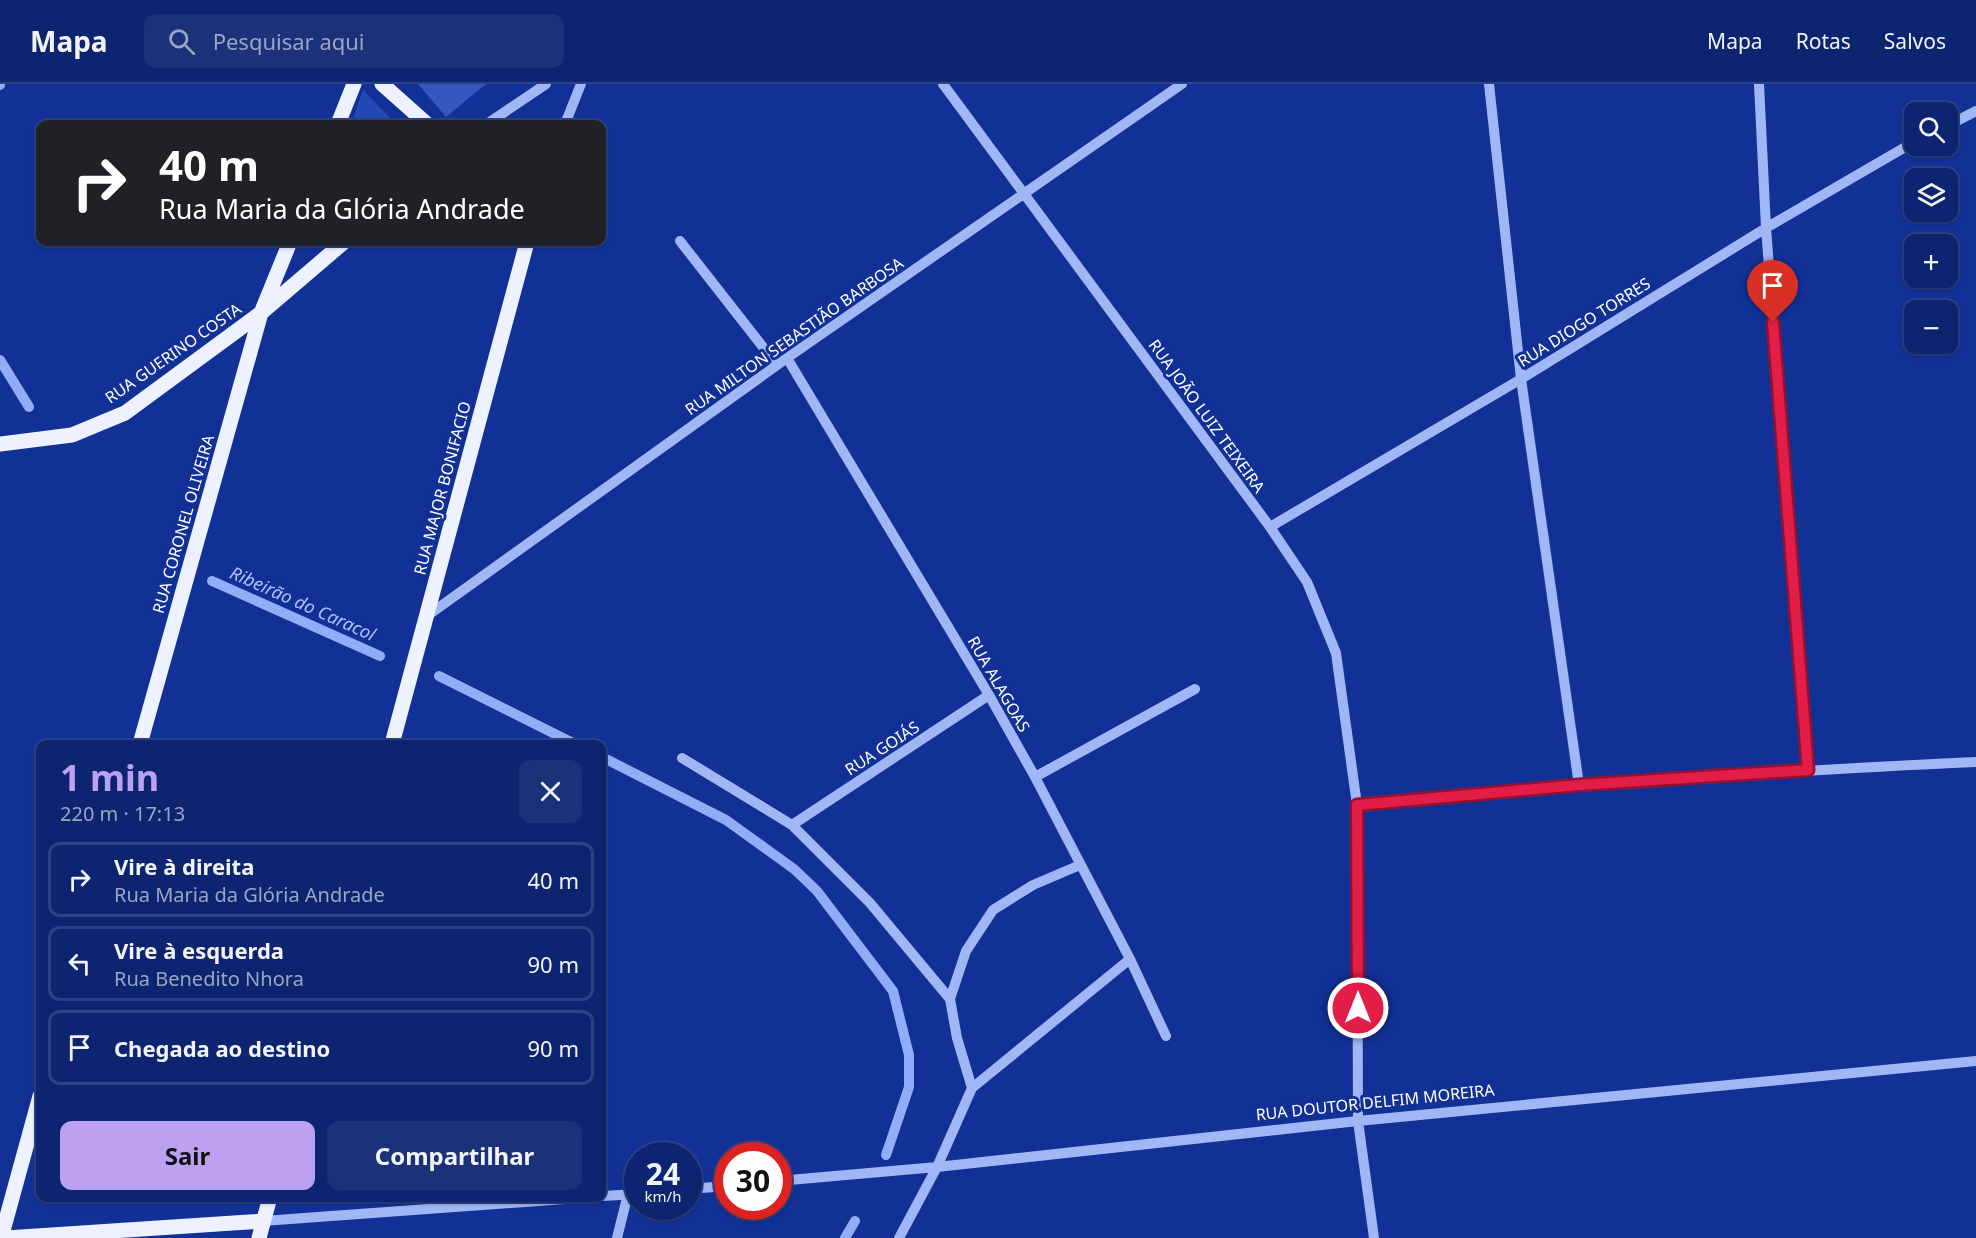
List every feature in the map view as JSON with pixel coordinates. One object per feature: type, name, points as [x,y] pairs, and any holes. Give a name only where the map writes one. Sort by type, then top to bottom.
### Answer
[{"type":"main road","points":[[340,120],[354,84]]},
{"type":"main road","points":[[382,84],[423,120]]},
{"type":"main road","name":"RUA CORONEL OLIVEIRA","points":[[141,740],[261,313],[288,246]]},
{"type":"main road","name":"RUA GUERINO COSTA","points":[[0,444],[72,435],[125,413],[261,313],[339,246]]},
{"type":"main road","name":"RUA MAJOR BONIFACIO","points":[[393,740],[526,246]]},
{"type":"main road","points":[[1,1238],[36,1111]]},
{"type":"main road","points":[[259,1238],[269,1202]]},
{"type":"main road","points":[[6,1238],[263,1221]]},
{"type":"street","points":[[493,120],[546,84]]},
{"type":"street","points":[[568,120],[581,84]]},
{"type":"street","name":"RUA JOÃO LUIZ TEIXEIRA","points":[[943,84],[1270,527],[1307,582],[1336,652],[1357,805],[1358,1120],[1374,1238]]},
{"type":"street","name":"RUA MILTON SEBASTIÃO BARBOSA","points":[[427,616],[777,365],[1182,84]]},
{"type":"street","points":[[1489,84],[1521,379],[1579,785]]},
{"type":"street","points":[[1759,84],[1766,228],[1808,770]]},
{"type":"street","points":[[1958,120],[1976,111]]},
{"type":"street","name":"RUA DIOGO TORRES","points":[[1270,527],[1521,379],[1766,228],[1904,148]]},
{"type":"street","points":[[680,241],[777,365]]},
{"type":"street","name":"RUA ALAGOAS","points":[[787,358],[989,695],[1035,777],[1130,959],[1166,1036]]},
{"type":"street","points":[[1035,777],[1195,689]]},
{"type":"street","name":"RUA GOIÁS","points":[[792,825],[989,695]]},
{"type":"street","points":[[682,758],[792,825],[870,903],[950,999]]},
{"type":"street","points":[[1357,805],[1579,785],[1976,762]]},
{"type":"street","points":[[972,1088],[957,1038],[950,999],[966,951],[993,910],[1033,885],[1080,865]]},
{"type":"street","points":[[899,1238],[937,1167],[972,1088],[1130,959]]},
{"type":"street","name":"RUA DOUTOR DELFIM MOREIRA","points":[[792,1180],[937,1167],[1358,1120],[1976,1061]]},
{"type":"street","points":[[606,1196],[624,1195]]},
{"type":"street","points":[[263,1221],[524,1202]]},
{"type":"street","points":[[617,1238],[624,1219]]},
{"type":"shaded area","points":[[363,90],[392,120],[352,120]]},
{"type":"building","points":[[418,84],[486,84],[446,117]]},
{"type":"waterway","name":"Ribeirão do Caracol","points":[[0,360],[29,407]]},
{"type":"waterway","name":"Ribeirão do Caracol","points":[[212,581],[380,656]]},
{"type":"waterway","name":"Ribeirão do Caracol","points":[[439,676],[567,740]]},
{"type":"waterway","name":"Ribeirão do Caracol","points":[[606,759],[726,820],[794,869],[817,891],[893,991],[909,1055],[909,1087],[886,1155]]},
{"type":"waterway","name":"Ribeirão do Caracol","points":[[845,1238],[855,1221]]},
{"type":"route","points":[[1358,1008],[1357,805],[1579,785],[1808,770],[1773,322]]}]
